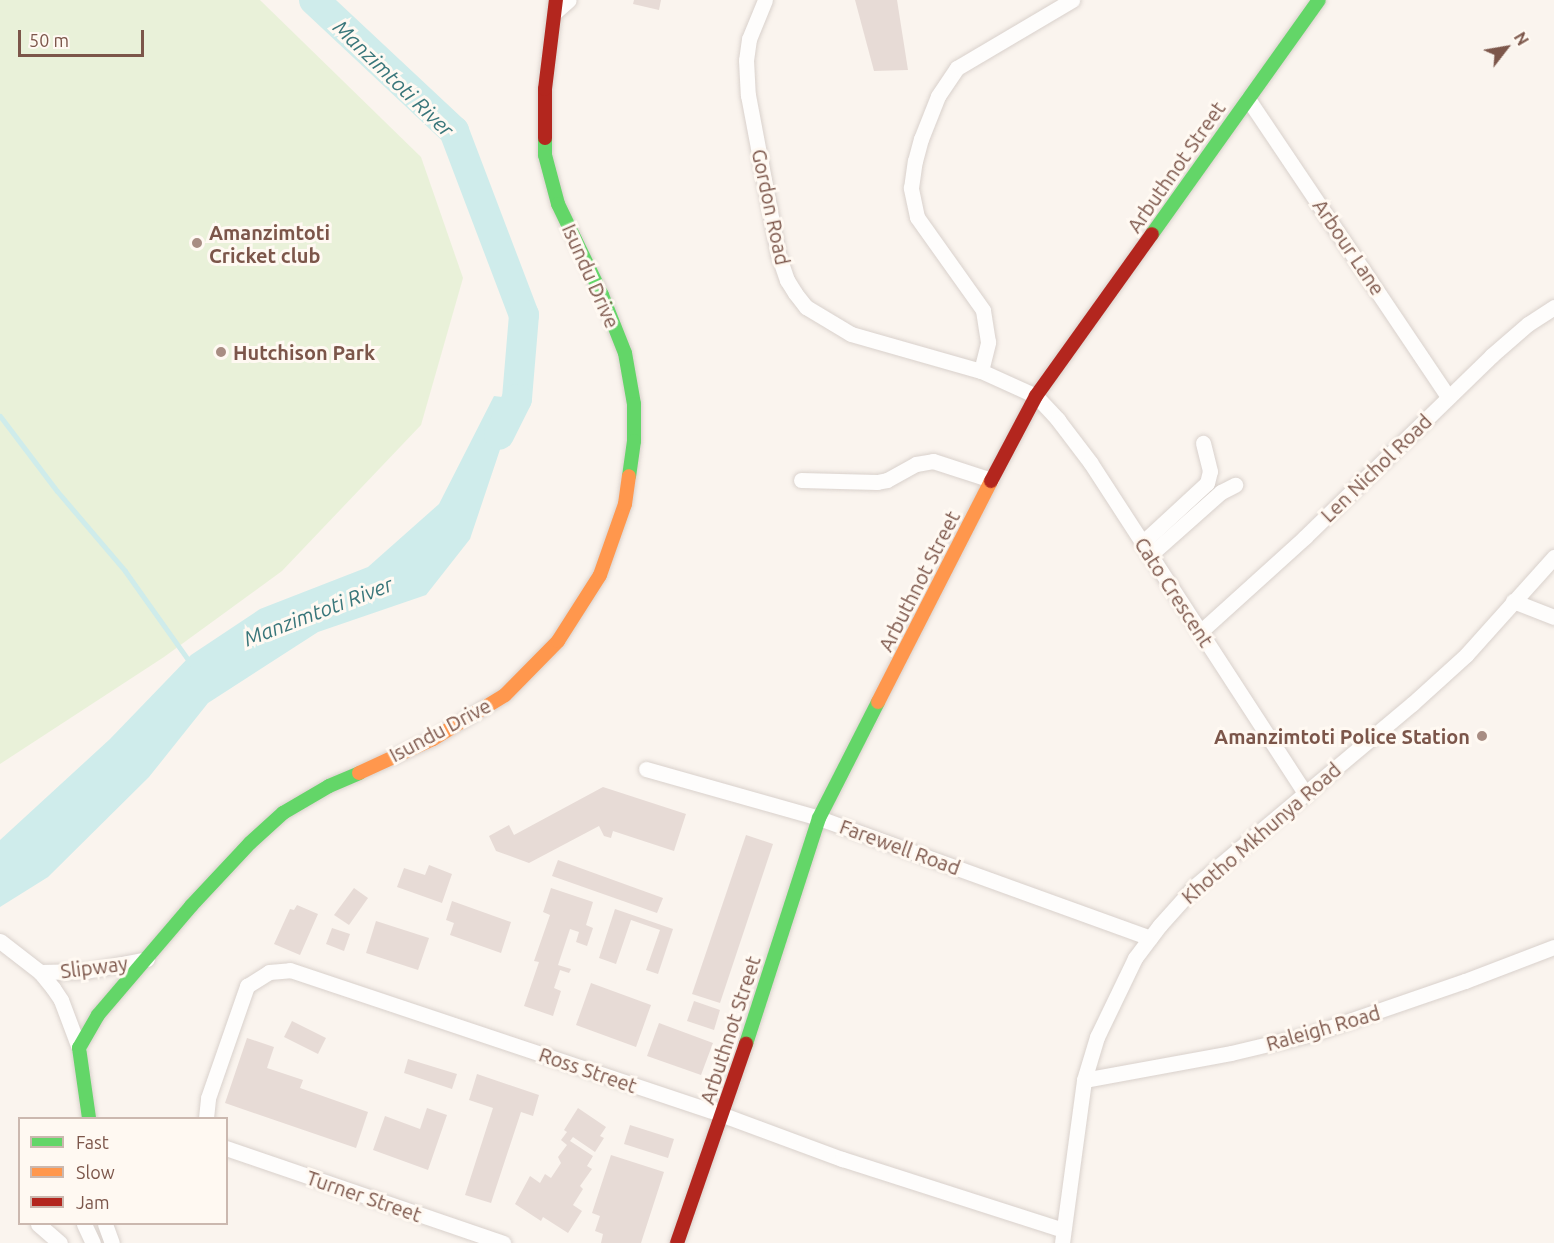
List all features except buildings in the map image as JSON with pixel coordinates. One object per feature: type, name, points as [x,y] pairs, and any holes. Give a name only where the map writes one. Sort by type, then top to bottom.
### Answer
[{"type":"street","name":"Isundu Drive","points":[[80,1048],[98,1015],[191,906],[250,843],[283,813],[329,786],[433,739],[506,695],[558,641],[600,574],[625,504],[634,441],[634,404],[625,353],[602,295],[558,204],[547,164],[543,122],[556,6],[569,0]]},
{"type":"street","name":"Gordon Road","points":[[765,0],[749,39],[746,60],[748,95],[778,254],[787,280],[806,307],[851,334],[981,372],[1036,396]]},
{"type":"street","points":[[981,372],[988,342],[988,325],[983,310],[917,217],[911,188],[918,150],[938,96],[957,68],[1072,0]]},
{"type":"street","name":"Arbuthnot Street","points":[[677,1243],[723,1115],[819,818],[991,480],[1036,396],[1319,0]]},
{"type":"street","name":"Arbour Lane","points":[[1248,99],[1448,397]]},
{"type":"street","name":"Len Nichol Road","points":[[1200,632],[1305,537],[1448,397],[1528,324],[1554,307]]},
{"type":"street","name":"Cato Crescent","points":[[1036,396],[1058,420],[1090,462],[1306,794]]},
{"type":"street","points":[[1146,549],[1207,483],[1210,471],[1203,443]]},
{"type":"street","points":[[801,480],[877,482],[922,461],[933,461],[991,480]]},
{"type":"street","points":[[1146,549],[1221,492],[1235,485]]},
{"type":"street","name":"Khotho Mkhunya Road","points":[[1062,1236],[1083,1080],[1097,1037],[1135,958],[1195,886],[1306,794],[1466,655],[1554,557]]},
{"type":"street","points":[[1513,601],[1554,617]]},
{"type":"street","name":"Farewell Road","points":[[646,769],[819,818],[1150,938]]},
{"type":"street","points":[[4,943],[40,972],[61,1000],[80,1048],[89,1117]]},
{"type":"street","name":"Raleigh Road","points":[[1083,1080],[1231,1053],[1311,1034],[1443,989],[1554,947]]},
{"type":"street","name":"Slipway","points":[[40,972],[86,971],[147,959]]},
{"type":"street","name":"Ross Street","points":[[206,1117],[208,1098],[242,995],[254,979],[279,970],[290,970],[723,1115],[842,1160],[1062,1236]]},
{"type":"street","name":"Turner Street","points":[[228,1149],[503,1243]]},
{"type":"street","points":[[39,1225],[60,1243]]},
{"type":"street","points":[[84,1225],[93,1243]]},
{"type":"street","points":[[105,1225],[112,1243]]},
{"type":"green space","name":"Hutchison Park","points":[[0,0],[260,0],[421,157],[463,278],[421,425],[282,571],[164,657],[0,764]]},
{"type":"water","points":[[494,396],[517,399],[470,539],[426,595],[318,632],[208,703],[149,777],[48,877],[0,907],[0,840],[110,739],[191,655],[260,609],[368,567],[439,504]]},
{"type":"waterway","name":"Manzimtoti River","points":[[314,0],[454,131],[524,315],[517,399],[499,435]]},
{"type":"waterway","points":[[0,416],[57,491],[125,571],[191,664]]},
{"type":"traffic: fast","points":[[1152,234],[1319,0]]},
{"type":"traffic: fast","points":[[545,138],[545,155],[558,204],[602,295],[625,353],[634,404],[634,441],[629,476]]},
{"type":"traffic: fast","points":[[746,1044],[819,818],[878,702]]},
{"type":"traffic: fast","points":[[89,1117],[79,1048],[98,1015],[191,906],[250,843],[283,813],[329,786],[359,773]]},
{"type":"traffic: slow","points":[[359,773],[433,739],[505,695],[558,641],[600,575],[625,504],[629,476]]},
{"type":"traffic: slow","points":[[878,702],[991,481]]},
{"type":"traffic: jam","points":[[545,138],[545,89],[556,0]]},
{"type":"traffic: jam","points":[[991,481],[1036,396],[1152,234]]},
{"type":"traffic: jam","points":[[677,1243],[746,1044]]},
{"type":"place","name":"Amanzimtoti Cricket club","points":[[197,243]]},
{"type":"place","name":"Hutchison Park","points":[[221,352]]},
{"type":"place","name":"Amanzimtoti Police Station","points":[[1482,736]]}]
